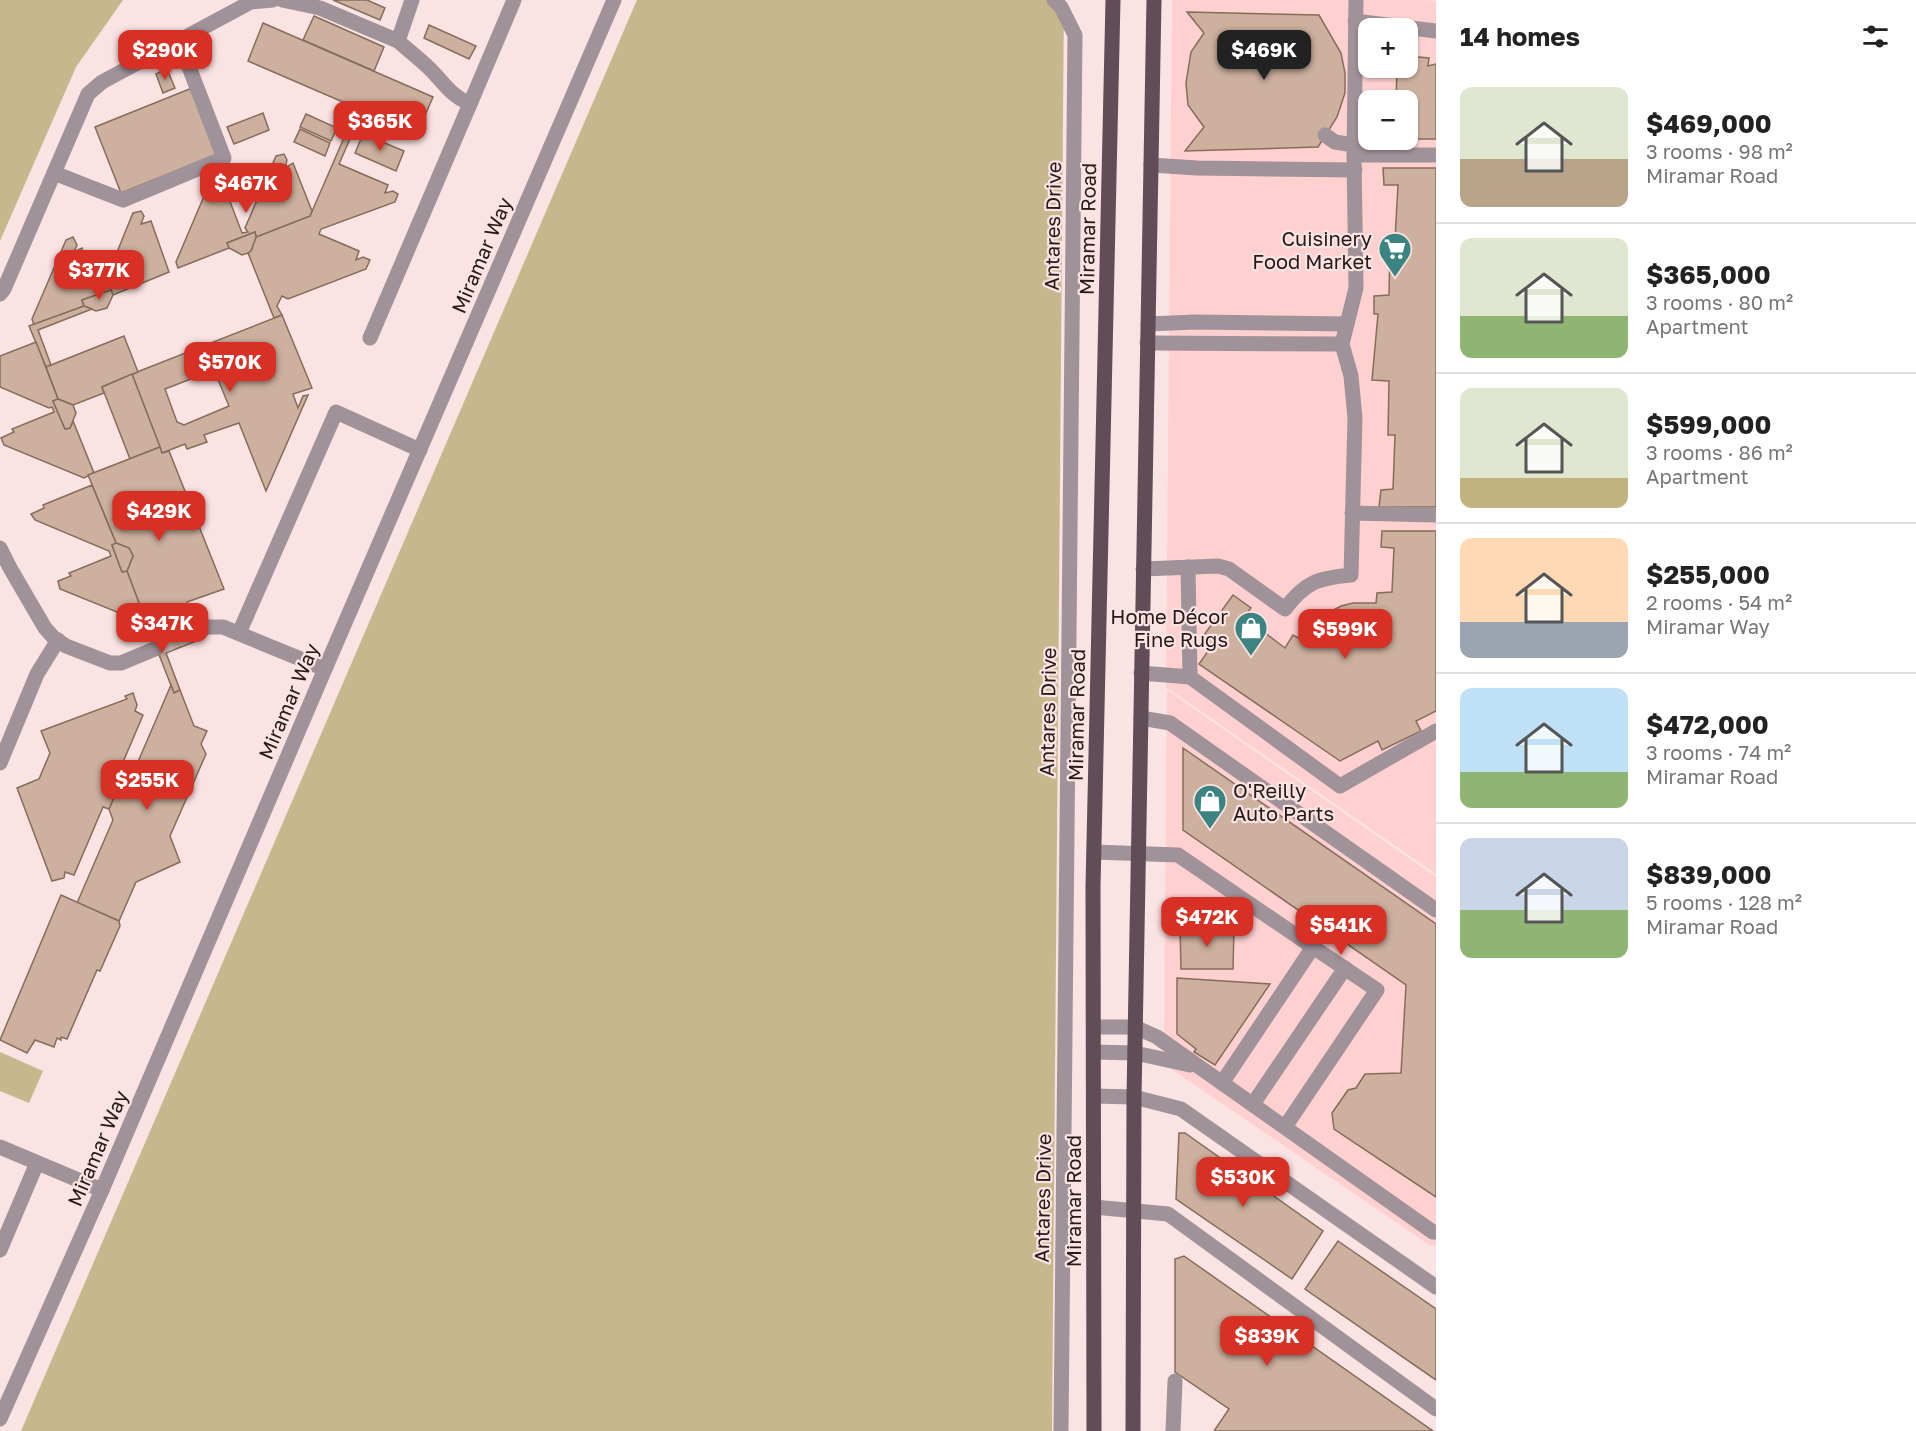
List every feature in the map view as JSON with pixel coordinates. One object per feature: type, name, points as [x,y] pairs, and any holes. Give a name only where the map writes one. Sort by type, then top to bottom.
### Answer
[{"type":"main road","name":"Miramar Road","points":[[1094,1431],[1094,852],[1113,0]]},
{"type":"main road","points":[[1133,1431],[1135,1027],[1154,0]]},
{"type":"street","points":[[0,294],[88,94],[102,82],[251,2],[273,0]]},
{"type":"street","points":[[282,0],[320,8],[398,41],[432,70],[448,91],[470,104]]},
{"type":"street","points":[[398,41],[412,0]]},
{"type":"street","points":[[370,338],[514,0]]},
{"type":"street","name":"Miramar Way","points":[[0,1419],[102,1190],[614,0]]},
{"type":"street","name":"Antares Drive","points":[[1054,0],[1061,7],[1075,34],[1061,1431]]},
{"type":"street","points":[[1143,569],[1218,566],[1229,569],[1285,609],[1298,592],[1312,583],[1330,577],[1351,575],[1355,418],[1351,376],[1342,344],[1356,288],[1356,0]]},
{"type":"street","points":[[1355,21],[1436,31]]},
{"type":"street","points":[[54,173],[123,200],[224,158],[179,41]]},
{"type":"street","points":[[1325,135],[1355,157]]},
{"type":"street","points":[[1151,165],[1197,168],[1355,157],[1436,155]]},
{"type":"street","points":[[1148,324],[1196,322],[1347,324]]},
{"type":"street","points":[[1148,343],[1342,344]]},
{"type":"street","points":[[239,633],[336,412],[420,450]]},
{"type":"street","points":[[1352,513],[1436,515]]},
{"type":"street","points":[[0,548],[45,628],[66,646],[110,663],[121,663],[157,648]]},
{"type":"street","points":[[1188,567],[1190,676]]},
{"type":"street","points":[[199,631],[208,627],[223,627],[325,669]]},
{"type":"street","points":[[0,763],[37,674],[58,640]]},
{"type":"street","points":[[1142,673],[1190,676],[1340,786],[1436,730]]},
{"type":"street","points":[[1141,718],[1170,723],[1436,910]]},
{"type":"street","points":[[1094,852],[1178,855],[1377,990],[1285,1127]]},
{"type":"street","points":[[1222,1083],[1313,947]]},
{"type":"street","points":[[1253,1104],[1345,968]]},
{"type":"street","points":[[1094,1027],[1135,1027],[1157,1037],[1436,1233]]},
{"type":"street","points":[[1094,1053],[1135,1053],[1196,1066]]},
{"type":"street","points":[[1094,1096],[1134,1097],[1181,1109],[1436,1287]]},
{"type":"street","points":[[0,1147],[102,1190]]},
{"type":"street","points":[[0,1251],[37,1163]]},
{"type":"street","points":[[1094,1207],[1168,1214],[1436,1409]]},
{"type":"street","points":[[1173,1431],[1175,1381]]},
{"type":"shaded area","points":[[0,0],[123,0],[76,67],[0,241]]},
{"type":"shaded area","points":[[637,0],[1064,0],[1052,1431],[21,1431]]},
{"type":"shaded area","points":[[1172,0],[1436,1],[1436,874],[1166,687]]},
{"type":"shaded area","points":[[1167,690],[1436,877],[1436,1246],[1431,1246],[1164,1064]]},
{"type":"shaded area","points":[[0,1052],[43,1071],[29,1103],[0,1091]]},
{"type":"building","points":[[333,0],[367,0],[385,8],[380,20]]},
{"type":"building","points":[[1187,12],[1319,15],[1341,53],[1345,73],[1345,93],[1337,117],[1318,147],[1185,151],[1204,127],[1188,105],[1186,83],[1191,52],[1204,33]]},
{"type":"building","points":[[314,16],[384,47],[374,71],[303,40]]},
{"type":"building","points":[[263,23],[433,97],[417,134],[248,61]]},
{"type":"building","points":[[429,25],[476,46],[469,59],[424,38]]},
{"type":"building","points":[[1418,57],[1429,58],[1428,66],[1436,64],[1436,139],[1418,139],[1418,90],[1396,90],[1397,78],[1418,78]]},
{"type":"building","points":[[167,69],[175,88],[163,93],[156,74]]},
{"type":"building","points":[[192,88],[218,154],[121,193],[95,127]]},
{"type":"building","points":[[357,108],[368,113],[360,116],[339,164],[388,185],[385,193],[393,191],[398,194],[395,202],[321,229],[319,234],[359,251],[356,260],[363,257],[370,260],[366,269],[288,299],[282,296],[277,306],[282,315],[274,318],[248,253],[256,237],[310,216]]},
{"type":"building","points":[[263,113],[269,130],[234,144],[227,127]]},
{"type":"building","points":[[306,114],[337,128],[331,141],[300,127]]},
{"type":"building","points":[[300,129],[330,143],[325,156],[294,142]]},
{"type":"building","points":[[363,134],[404,151],[396,171],[355,153]]},
{"type":"building","points":[[284,154],[287,160],[285,168],[293,163],[312,211],[310,216],[256,237],[255,232],[227,243],[229,248],[178,268],[176,262],[210,182],[217,180],[218,195],[226,191],[242,233],[248,232],[245,228],[276,156]]},
{"type":"building","points":[[1383,168],[1436,168],[1436,507],[1379,507],[1381,490],[1393,489],[1395,435],[1388,435],[1389,381],[1372,380],[1378,314],[1374,314],[1374,296],[1389,295],[1390,240],[1395,240],[1398,185],[1384,185]]},
{"type":"building","points":[[141,211],[144,216],[141,224],[151,221],[169,272],[113,295],[111,290],[82,300],[84,306],[34,325],[32,319],[66,240],[73,237],[77,245],[74,252],[82,248],[98,289],[105,288],[104,284],[133,213]]},
{"type":"building","points":[[255,232],[256,237],[248,253],[242,255],[229,248],[227,243]]},
{"type":"building","points":[[111,290],[113,295],[107,308],[96,311],[84,306],[82,300]]},
{"type":"building","points":[[84,306],[92,309],[38,330],[51,365],[46,367],[29,326]]},
{"type":"building","points":[[282,315],[312,388],[293,394],[298,408],[303,396],[308,395],[266,491],[239,423],[204,435],[207,442],[187,449],[185,444],[162,453],[132,374]],"holes":[[[214,370],[229,406],[184,425],[177,422],[165,389]]]},
{"type":"building","points":[[124,336],[138,372],[102,387],[104,393],[73,405],[58,399],[46,367]]},
{"type":"building","points":[[36,342],[58,399],[53,401],[65,429],[70,428],[73,421],[94,473],[84,478],[4,445],[1,438],[14,432],[12,429],[54,412],[52,407],[49,408],[0,387],[0,356]]},
{"type":"building","points":[[132,374],[160,447],[130,459],[102,387]]},
{"type":"building","points":[[58,399],[73,405],[76,413],[70,428],[65,429],[53,401]]},
{"type":"building","points":[[160,447],[162,453],[169,451],[224,589],[187,602],[201,639],[166,653],[152,616],[145,619],[127,571],[133,556],[129,548],[116,543],[88,475]]},
{"type":"building","points":[[92,485],[116,543],[112,545],[122,572],[127,571],[145,619],[139,621],[60,589],[58,581],[71,576],[69,573],[111,556],[109,551],[35,520],[31,514],[44,508],[43,505]]},
{"type":"building","points":[[1382,531],[1436,531],[1436,711],[1416,721],[1421,731],[1382,750],[1378,741],[1340,761],[1199,664],[1211,647],[1201,639],[1233,595],[1251,608],[1244,617],[1285,648],[1293,635],[1304,641],[1324,615],[1341,606],[1353,603],[1376,603],[1377,593],[1392,592],[1394,548],[1381,547]]},
{"type":"building","points":[[116,543],[129,548],[133,556],[127,571],[122,572],[112,545]]},
{"type":"building","points":[[152,616],[180,690],[174,693],[145,619]]},
{"type":"building","points":[[171,685],[174,693],[180,690],[194,726],[207,731],[201,744],[206,754],[170,836],[180,862],[136,882],[119,921],[77,903],[113,820],[109,809],[120,783],[131,778]]},
{"type":"building","points":[[133,693],[137,705],[135,711],[143,715],[115,781],[120,783],[109,809],[103,807],[74,875],[65,872],[64,878],[52,881],[17,788],[39,779],[50,753],[41,731],[127,699],[125,696]]},
{"type":"building","points":[[1183,748],[1436,924],[1436,1197],[1334,1129],[1332,1113],[1348,1090],[1356,1088],[1365,1074],[1401,1073],[1406,985],[1183,830]]},
{"type":"building","points":[[61,895],[119,921],[120,926],[100,971],[97,970],[67,1039],[57,1038],[54,1047],[35,1040],[27,1053],[0,1040]]},
{"type":"building","points":[[1180,927],[1234,928],[1233,969],[1181,969]]},
{"type":"building","points":[[1177,978],[1270,984],[1215,1065],[1194,1052],[1196,1049],[1177,1034]]},
{"type":"building","points":[[1179,1133],[1185,1133],[1323,1231],[1292,1279],[1176,1199]]},
{"type":"building","points":[[1338,1241],[1436,1309],[1436,1380],[1305,1289]]},
{"type":"building","points":[[1184,1256],[1433,1431],[1214,1431],[1229,1409],[1175,1372],[1175,1259]]},
{"type":"tunnel","points":[[157,648],[199,631]]},
{"type":"place","name":"Cuisinery Food Market","points":[[1395,278]]},
{"type":"place","name":"Home Décor Fine Rugs","points":[[1251,657]]},
{"type":"place","name":"O'Reilly Auto Parts","points":[[1210,830]]}]
